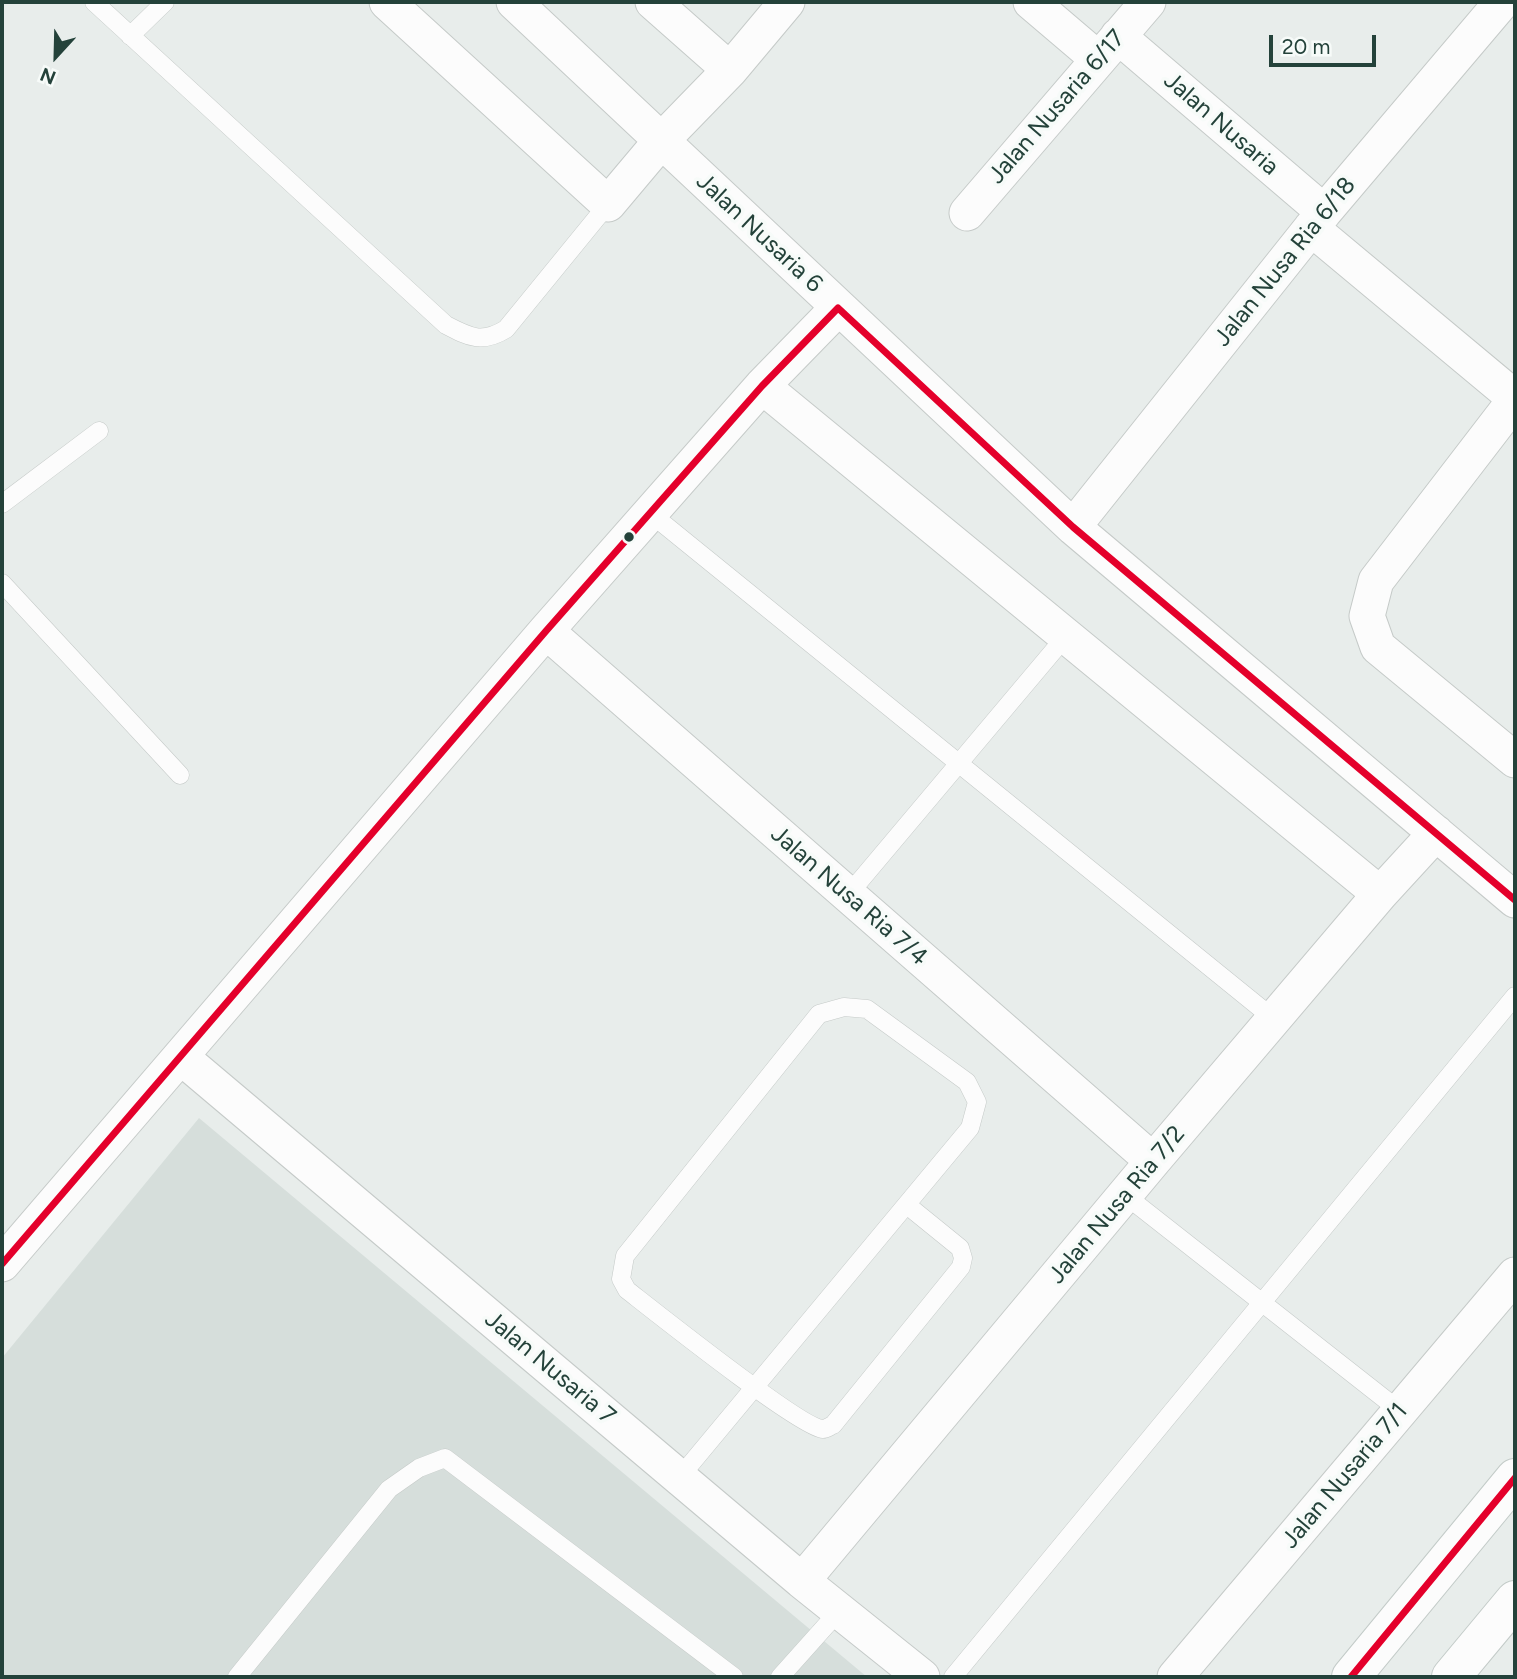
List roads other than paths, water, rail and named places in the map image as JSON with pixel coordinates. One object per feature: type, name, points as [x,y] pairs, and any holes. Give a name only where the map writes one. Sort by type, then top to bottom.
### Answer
[{"type":"main road","points":[[1351,1677],[1515,1478]]},
{"type":"main road","points":[[1451,1677],[1515,1600]]},
{"type":"street","points":[[387,2],[608,204],[661,141],[730,70],[787,2]]},
{"type":"street","name":"Jalan Nusaria 6","points":[[514,2],[1073,527],[1515,900]]},
{"type":"street","points":[[653,2],[730,70]]},
{"type":"street","name":"Jalan Nusaria","points":[[1031,2],[1108,48],[1317,220],[1515,399]]},
{"type":"street","name":"Jalan Nusaria 6/17","points":[[967,213],[1148,2]]},
{"type":"street","name":"Jalan Nusa Ria 6/18","points":[[1073,527],[1317,220],[1502,2]]},
{"type":"street","points":[[2,1264],[546,631],[762,387],[838,308]]},
{"type":"street","points":[[762,387],[1380,894]]},
{"type":"street","points":[[1515,399],[1376,581],[1367,616],[1378,647],[1515,760]]},
{"type":"street","name":"Jalan Nusa Ria 7/4","points":[[546,631],[1153,1161]]},
{"type":"street","name":"Jalan Nusa Ria 7/2","points":[[802,1581],[1153,1161],[1380,894],[1436,833]]},
{"type":"street","name":"Jalan Nusaria 7","points":[[181,1057],[802,1581],[922,1677]]},
{"type":"street","name":"Jalan Nusaria 7/1","points":[[1175,1677],[1515,1275]]},
{"type":"lane","points":[[94,2],[446,325],[466,335],[492,338],[506,330],[608,204]]},
{"type":"lane","points":[[130,36],[165,2]]},
{"type":"lane","points":[[2,504],[99,431]]},
{"type":"lane","points":[[650,513],[1274,1019]]},
{"type":"lane","points":[[2,583],[180,775]]},
{"type":"lane","points":[[848,895],[1066,636]]},
{"type":"lane","points":[[953,1677],[1515,996]]},
{"type":"lane","points":[[679,1478],[755,1387],[907,1205],[970,1128],[977,1102],[967,1082],[867,1009],[844,1007],[819,1014],[625,1256],[621,1279],[627,1290],[755,1387],[810,1424],[823,1429],[833,1425],[961,1267],[963,1258],[960,1248],[907,1205]]},
{"type":"lane","points":[[1125,1195],[1400,1411]]},
{"type":"lane","points":[[237,1677],[389,1489],[419,1468],[444,1458],[734,1677]]},
{"type":"lane","points":[[780,1677],[839,1611]]}]
